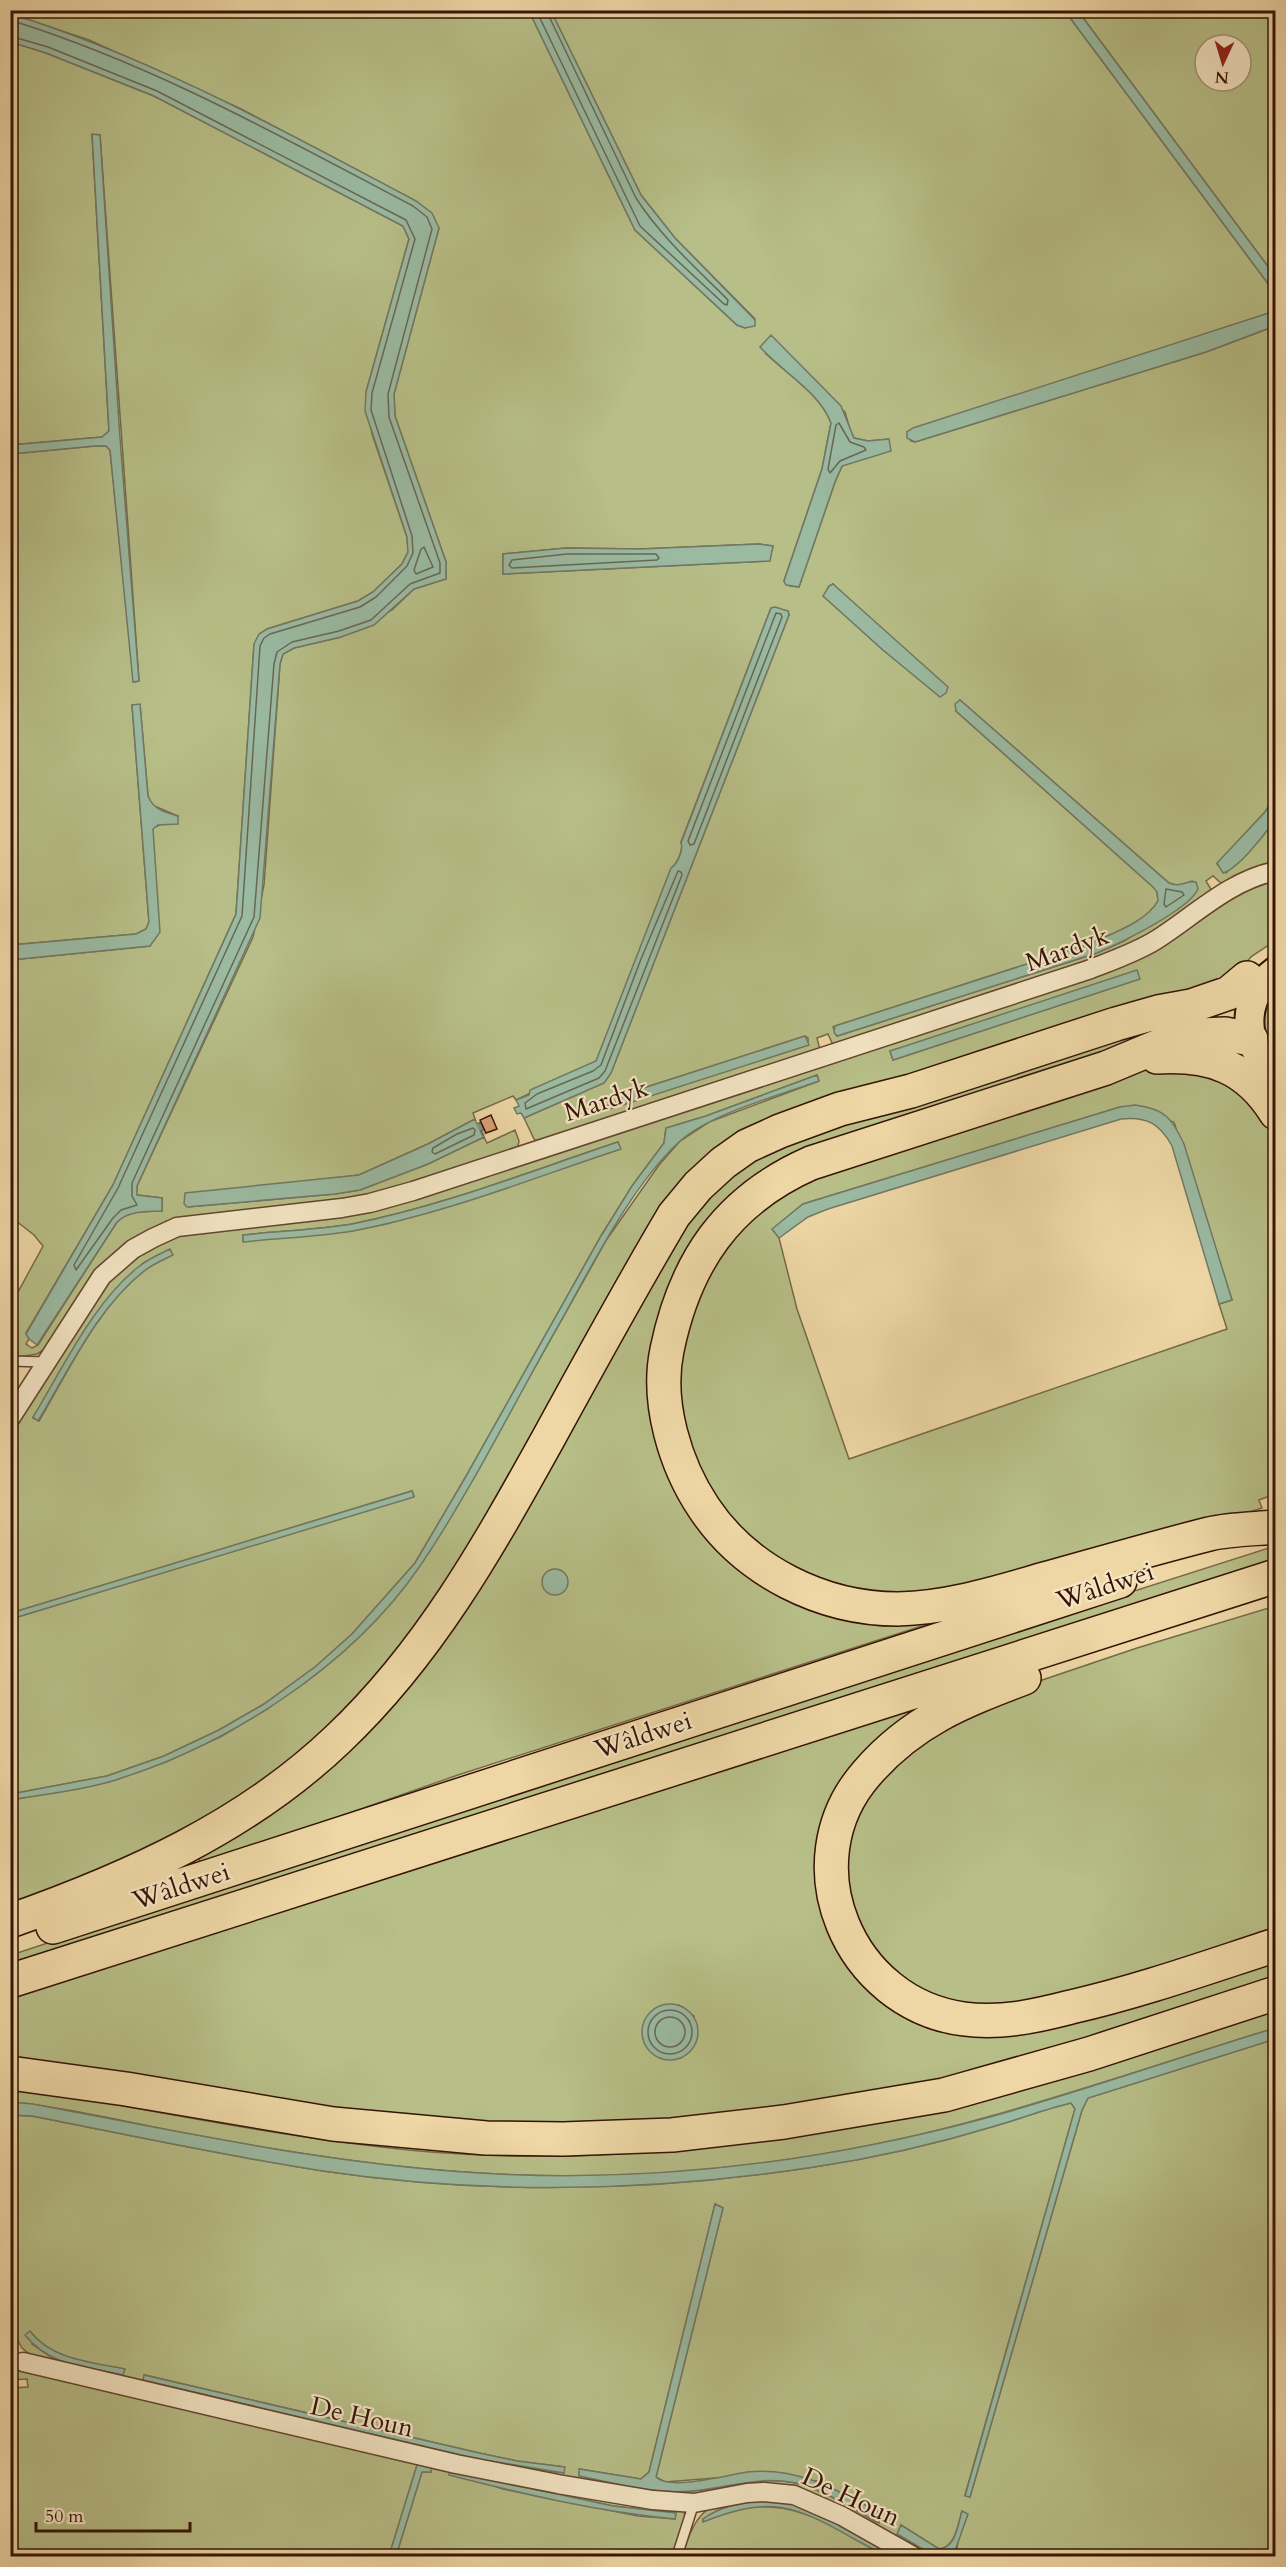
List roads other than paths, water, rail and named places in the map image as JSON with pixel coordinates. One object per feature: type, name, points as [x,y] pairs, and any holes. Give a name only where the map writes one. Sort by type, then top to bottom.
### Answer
[{"type":"highway","points":[[10,1921],[142,1869],[210,1833],[239,1816],[338,1740],[416,1654],[453,1603],[674,1215],[698,1186],[723,1163],[747,1146],[840,1109],[910,1092],[1116,1024],[1158,1012],[1191,1006],[1208,1011],[1223,1010],[1245,1002],[1259,980]]},
{"type":"highway","points":[[1251,1039],[1225,1034],[1184,1038],[1166,1043],[1106,1068],[811,1163],[775,1181],[739,1210],[705,1249],[686,1282],[673,1320],[666,1356],[665,1392],[670,1431],[679,1462],[712,1521],[756,1562],[780,1578],[813,1594],[840,1602],[874,1608],[920,1608],[970,1599],[1212,1533],[1275,1529]]},
{"type":"highway","points":[[1106,1068],[1152,1058],[1182,1056],[1212,1060],[1236,1072],[1257,1087],[1275,1113]]},
{"type":"highway","name":"Wâldwei","points":[[10,1940],[1275,1529]]},
{"type":"highway","name":"Wâldwei","points":[[10,1981],[1275,1576]]},
{"type":"highway","points":[[1140,1619],[1083,1656],[947,1710],[909,1732],[866,1774],[844,1812],[834,1848],[832,1867],[834,1899],[845,1932],[854,1950],[868,1968],[906,2000],[942,2015],[982,2021],[1027,2018],[1125,1995],[1275,1945]]},
{"type":"highway","points":[[10,2073],[126,2089],[237,2110],[345,2125],[486,2138],[563,2139],[672,2135],[784,2122],[944,2095],[1089,2054],[1275,1993]]},
{"type":"main road","points":[[1275,952],[1263,959],[1248,1020],[1251,1039],[1262,1061],[1275,1074]]},
{"type":"street","name":"Mardyk","points":[[10,1419],[102,1276],[133,1249],[177,1227],[342,1208],[413,1191],[1088,970],[1155,940],[1222,895],[1252,878],[1275,871]]},
{"type":"street","name":"De Houn","points":[[23,2362],[456,2464],[653,2500],[694,2503],[747,2493],[794,2495],[842,2516],[913,2556]]},
{"type":"lane","points":[[10,1361],[46,1362]]},
{"type":"lane","points":[[677,2556],[694,2503]]},
{"type":"water","points":[[529,11],[551,11],[641,195],[675,238],[755,320],[755,326],[745,328],[737,325],[635,230]]},
{"type":"water","points":[[1065,11],[1078,11],[1275,276],[1275,293]]},
{"type":"water","points":[[11,14],[116,52],[167,74],[317,148],[416,201],[432,213],[439,228],[394,394],[395,416],[446,562],[446,579],[414,589],[374,625],[341,637],[294,648],[283,654],[280,664],[260,918],[137,1186],[137,1195],[162,1198],[162,1211],[127,1215],[117,1222],[37,1345],[26,1334],[113,1185],[236,914],[254,644],[259,634],[267,629],[358,601],[373,592],[402,564],[408,552],[407,537],[365,411],[366,392],[409,239],[403,226],[154,96],[46,53],[11,42]]},
{"type":"water","points":[[92,134],[100,135],[139,681],[133,682],[110,450],[106,446],[95,446],[11,454],[11,445],[102,437],[109,431]]},
{"type":"water","points":[[1275,311],[1275,326],[1206,352],[915,442],[907,438],[907,432],[913,428]]},
{"type":"water","points":[[771,335],[841,406],[854,438],[868,441],[889,439],[891,451],[842,466],[799,587],[786,585],[784,581],[822,469],[831,423],[809,391],[760,347]]},
{"type":"water","points":[[759,544],[773,546],[770,561],[503,574],[503,554],[566,548],[640,549]]},
{"type":"water","points":[[833,584],[948,687],[946,693],[940,697],[823,596]]},
{"type":"water","points":[[771,608],[788,611],[789,615],[611,1073],[604,1083],[524,1118],[521,1113],[517,1114],[514,1108],[519,1106],[516,1100],[529,1095],[530,1090],[596,1061],[671,868],[679,857],[682,849],[681,843]]},
{"type":"water","points":[[960,700],[1169,883],[1176,885],[1196,882],[1198,889],[1182,906],[1168,916],[1097,953],[837,1036],[834,1032],[835,1026],[1092,943],[1137,921],[1146,915],[1158,901],[1157,892],[1153,887],[956,711],[955,704]]},
{"type":"water","points":[[140,704],[148,796],[156,807],[178,816],[178,824],[158,825],[153,829],[160,932],[150,946],[11,960],[11,945],[136,934],[146,929],[149,922],[132,705]]},
{"type":"water","points":[[1275,796],[1275,820],[1243,858],[1223,873],[1217,863],[1265,812]]},
{"type":"water","points":[[1137,970],[1140,979],[893,1060],[890,1051]]},
{"type":"water","points":[[805,1036],[809,1045],[601,1112],[598,1109],[617,1102],[625,1094]]},
{"type":"water","points":[[817,1075],[819,1081],[746,1106],[709,1122],[679,1142],[643,1183],[626,1207],[473,1481],[438,1538],[392,1603],[359,1637],[323,1669],[283,1698],[199,1747],[112,1781],[74,1790],[11,1800],[11,1794],[107,1776],[164,1756],[219,1730],[264,1704],[315,1667],[352,1634],[415,1563],[601,1236],[632,1186],[664,1143],[666,1128],[706,1116]]},
{"type":"water","points":[[1135,1105],[1161,1112],[1171,1121],[1180,1135],[1232,1300],[1219,1304],[1172,1146],[1163,1132],[1145,1120],[1121,1119],[828,1209],[808,1217],[779,1238],[772,1229],[803,1204],[1120,1107]]},
{"type":"water","points":[[475,1119],[477,1124],[481,1122],[484,1137],[428,1164],[360,1190],[187,1207],[184,1204],[185,1193],[359,1175],[428,1144]]},
{"type":"water","points":[[618,1142],[621,1149],[421,1215],[353,1231],[243,1242],[243,1235],[352,1224],[420,1208]]},
{"type":"water","points":[[170,1249],[173,1255],[144,1271],[127,1286],[98,1321],[38,1421],[33,1417],[81,1335],[109,1296],[141,1265]]},
{"type":"water","points":[[412,1491],[414,1497],[11,1619],[11,1613]]},
{"type":"water","points":[[555,1569],[564,1573],[568,1582],[564,1591],[555,1595],[546,1591],[542,1582],[546,1573]]},
{"type":"water","points":[[665,2004],[675,2004],[690,2012],[696,2021],[698,2032],[696,2043],[690,2052],[675,2060],[665,2060],[654,2055],[647,2048],[642,2037],[642,2027],[647,2016],[654,2009]]},
{"type":"water","points":[[1275,2028],[1275,2039],[1088,2098],[1082,2110],[970,2497],[965,2496],[1075,2109],[1071,2103],[950,2139],[837,2163],[692,2182],[569,2187],[507,2187],[384,2179],[286,2165],[32,2116],[11,2115],[11,2102],[33,2104],[264,2147],[439,2170],[560,2176],[684,2171],[808,2156],[930,2132],[1026,2107]]},
{"type":"water","points":[[715,2204],[723,2208],[656,2477],[673,2483],[713,2479],[747,2472],[784,2473],[818,2482],[850,2497],[882,2514],[879,2523],[839,2500],[796,2483],[770,2480],[678,2492],[635,2488],[579,2476],[579,2469],[641,2479],[649,2472]]},
{"type":"water","points":[[30,2331],[39,2341],[61,2354],[86,2362],[125,2369],[123,2375],[57,2359],[35,2345],[25,2335]]},
{"type":"water","points":[[144,2375],[479,2453],[565,2467],[564,2473],[478,2459],[143,2380]]},
{"type":"water","points":[[417,2465],[432,2467],[431,2472],[422,2472],[396,2556],[389,2556]]},
{"type":"water","points":[[449,2471],[613,2506],[676,2513],[675,2519],[561,2502],[449,2475]]},
{"type":"water","points":[[763,2500],[786,2501],[805,2506],[898,2556],[881,2553],[816,2519],[782,2508],[747,2508],[703,2522],[703,2519],[724,2508]]},
{"type":"water","points":[[962,2511],[968,2514],[956,2548],[956,2556],[935,2556],[897,2534],[901,2525],[939,2549],[945,2548],[953,2540]]}]
